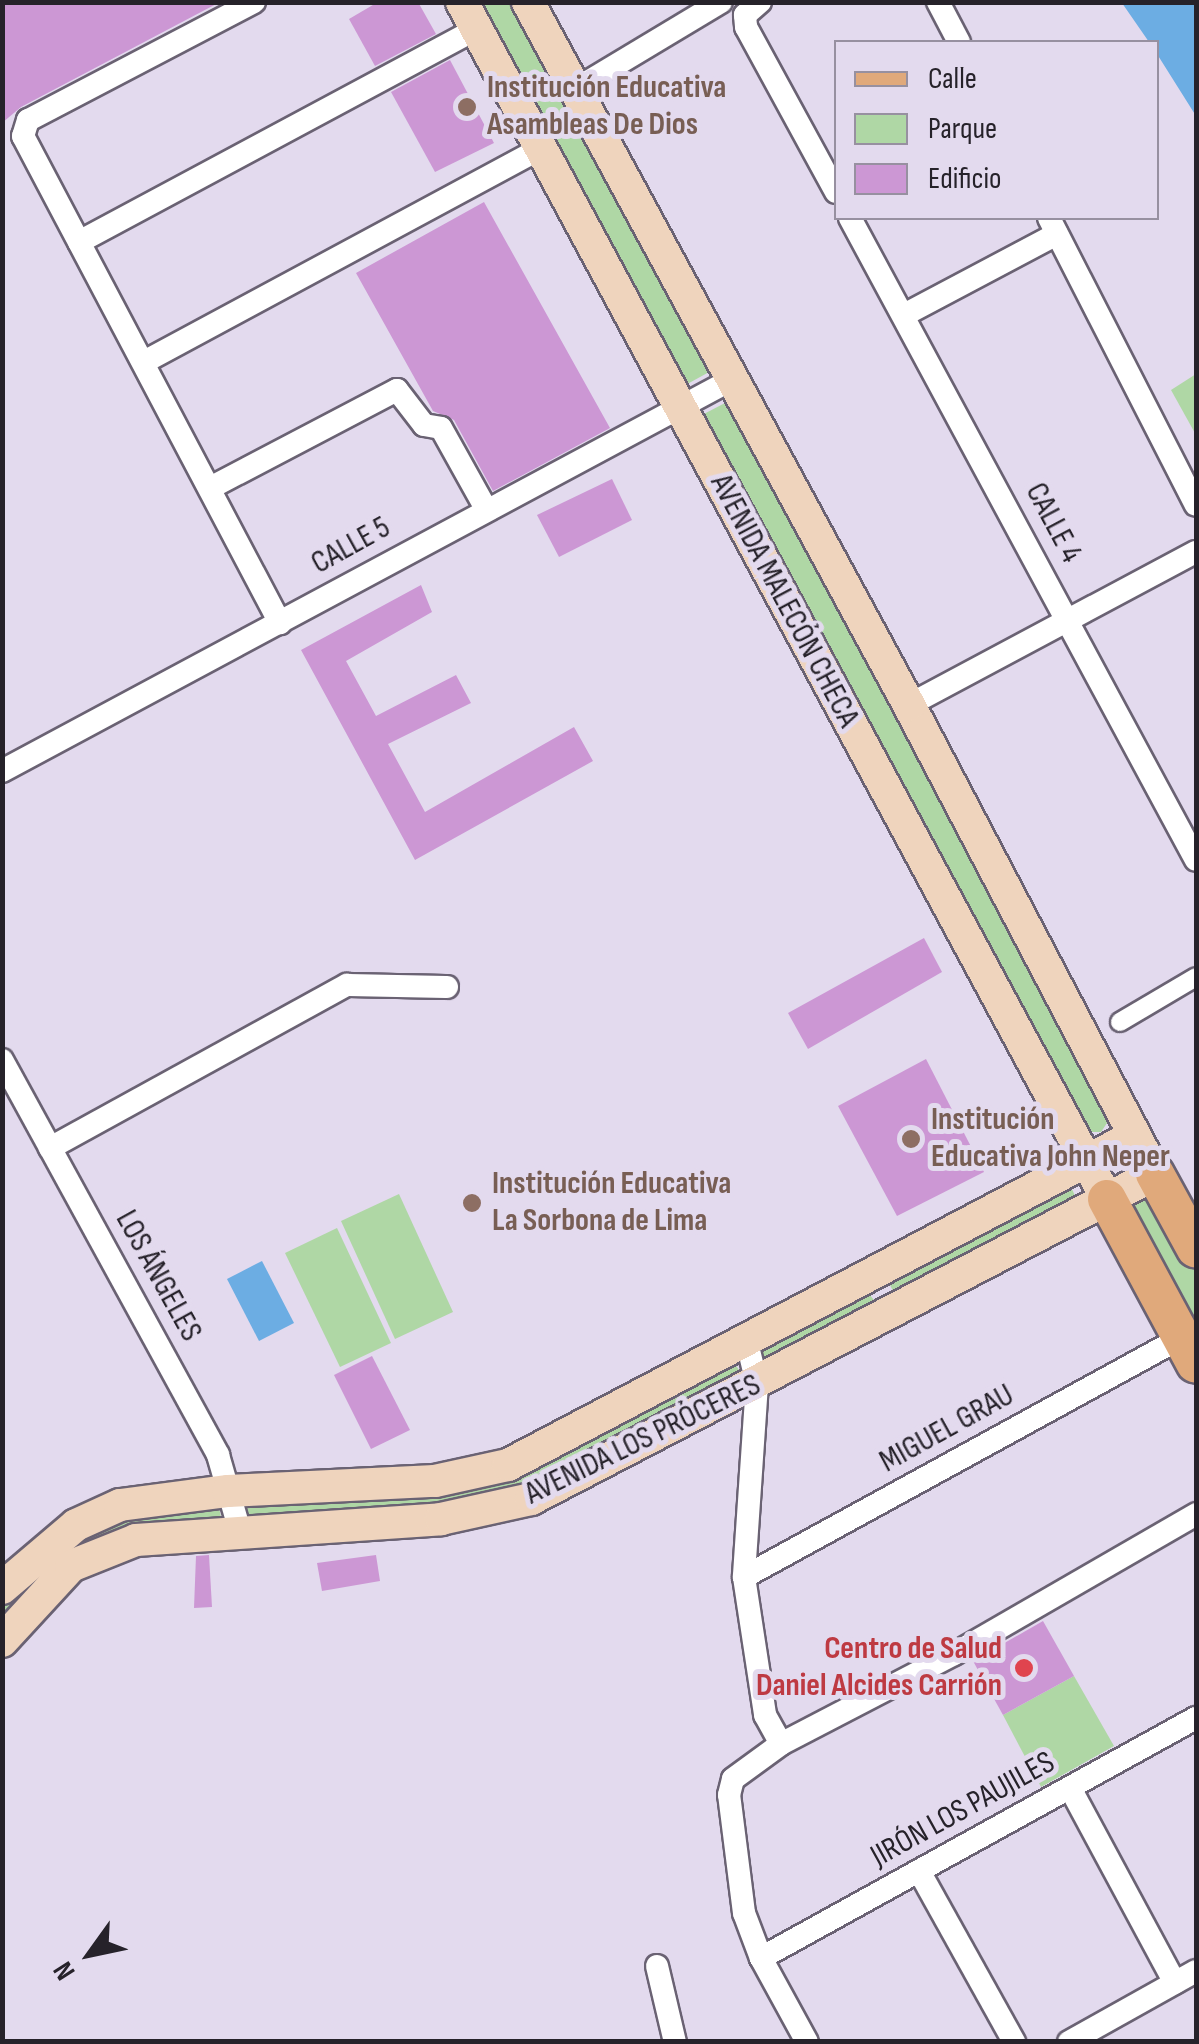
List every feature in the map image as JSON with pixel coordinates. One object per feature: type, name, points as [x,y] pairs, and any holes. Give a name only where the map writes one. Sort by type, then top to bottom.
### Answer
[{"type":"main road","name":"AVENIDA MALECÓN CHECA","points":[[528,2],[909,705],[1155,1174]]},
{"type":"main road","name":"AVENIDA MALECÓN CHECA","points":[[469,16],[1108,1199]]},
{"type":"main road","name":"AVENIDA LOS PRÓCERES","points":[[2,1588],[76,1524],[101,1512],[151,1498],[435,1481],[508,1465],[1134,1136]]},
{"type":"main road","name":"AVENIDA LOS PRÓCERES","points":[[2,1641],[49,1586],[90,1556],[136,1540],[441,1519],[532,1499],[1155,1174]]},
{"type":"main road","points":[[1155,1174],[1196,1249]]},
{"type":"main road","points":[[1108,1199],[1189,1351]]},
{"type":"main road","points":[[874,1275],[893,1312]]},
{"type":"street","points":[[254,2],[28,120],[22,136],[280,623]]},
{"type":"street","points":[[576,90],[722,2],[751,15],[834,188]]},
{"type":"street","points":[[938,2],[958,40]]},
{"type":"street","points":[[79,242],[469,16]]},
{"type":"street","points":[[144,362],[540,149]]},
{"type":"street","name":"CALLE 4","points":[[851,220],[1196,860]]},
{"type":"street","points":[[904,315],[1053,226],[1196,505]]},
{"type":"street","name":"CALLE 5","points":[[2,771],[486,508],[731,380]]},
{"type":"street","points":[[210,488],[397,390],[424,425],[441,428],[486,508]]},
{"type":"street","points":[[909,705],[1196,552]]},
{"type":"street","points":[[1120,1022],[1196,977]]},
{"type":"street","points":[[50,1148],[346,985],[448,987]]},
{"type":"street","name":"LOS ÁNGELES","points":[[5,1070],[218,1455],[240,1531]]},
{"type":"street","points":[[748,1342],[756,1384],[744,1577],[765,1715],[781,1744]]},
{"type":"street","name":"MIGUEL GRAU","points":[[744,1577],[1189,1351]]},
{"type":"street","points":[[807,2042],[761,1958],[744,1913],[729,1795],[733,1779],[744,1767],[781,1744],[954,1654],[1196,1514]]},
{"type":"street","name":"JIRÓN LOS PAUJILES","points":[[761,1958],[1196,1718]]},
{"type":"street","points":[[1070,1788],[1175,1983]]},
{"type":"street","points":[[919,1871],[1014,2042]]},
{"type":"street","points":[[656,1966],[675,2042]]},
{"type":"street","points":[[1069,2042],[1196,1971]]},
{"type":"green space","points":[[471,3],[511,3],[711,371],[680,388]]},
{"type":"green space","points":[[1196,374],[1196,435],[1171,390]]},
{"type":"green space","points":[[727,402],[1109,1120],[1101,1132],[1089,1132],[698,417]]},
{"type":"green space","points":[[1071,1187],[1077,1200],[894,1293],[889,1283]]},
{"type":"green space","points":[[1149,1191],[1196,1267],[1196,1341],[1125,1211],[1131,1198]]},
{"type":"green space","points":[[399,1194],[453,1312],[395,1339],[341,1221]]},
{"type":"green space","points":[[337,1228],[391,1343],[340,1367],[285,1253]]},
{"type":"green space","points":[[865,1289],[878,1305],[766,1361],[759,1349]]},
{"type":"green space","points":[[735,1364],[741,1373],[495,1500],[247,1521],[243,1504],[432,1489]]},
{"type":"green space","points":[[219,1508],[221,1517],[214,1522],[120,1536],[3,1631],[3,1598],[115,1515]]},
{"type":"green space","points":[[1074,1676],[1114,1746],[1041,1787],[1003,1715]]},
{"type":"water","points":[[1122,3],[1196,3],[1196,116],[1159,57],[1159,40],[1148,40]]},
{"type":"water","points":[[262,1261],[294,1323],[259,1341],[227,1279]]},
{"type":"building","points":[[2,2],[220,2],[21,107],[2,123]]},
{"type":"building","points":[[378,2],[418,2],[436,34],[375,66],[349,19]]},
{"type":"building","points":[[450,60],[494,143],[435,172],[391,92]]},
{"type":"building","points":[[484,202],[610,428],[493,491],[454,420],[433,411],[356,273]]},
{"type":"building","points":[[612,479],[632,520],[559,557],[537,515]]},
{"type":"building","points":[[421,585],[432,612],[346,661],[376,716],[456,675],[471,703],[388,744],[425,812],[574,727],[593,761],[415,860],[301,650]]},
{"type":"building","points":[[924,938],[942,972],[808,1049],[788,1013]]},
{"type":"building","name":"Institución Educativa John Neper","points":[[926,1059],[984,1172],[897,1216],[838,1106]]},
{"type":"building","points":[[372,1356],[410,1430],[371,1449],[334,1375]]},
{"type":"building","points":[[209,1555],[212,1607],[194,1608],[196,1556]]},
{"type":"building","points":[[376,1555],[380,1581],[322,1591],[317,1563]]},
{"type":"building","name":"Centro de Salud Daniel Alcides Carrión","points":[[1043,1621],[1074,1676],[1003,1715],[973,1661]]},
{"type":"place","name":"Institución Educativa Asambleas De Dios","points":[[467,107]]},
{"type":"place","name":"Institución Educativa John Neper","points":[[911,1139]]},
{"type":"place","name":"Institución Educativa La Sorbona de Lima","points":[[472,1203]]},
{"type":"place","name":"Centro de Salud Daniel Alcides Carrión","points":[[1024,1668]]}]
